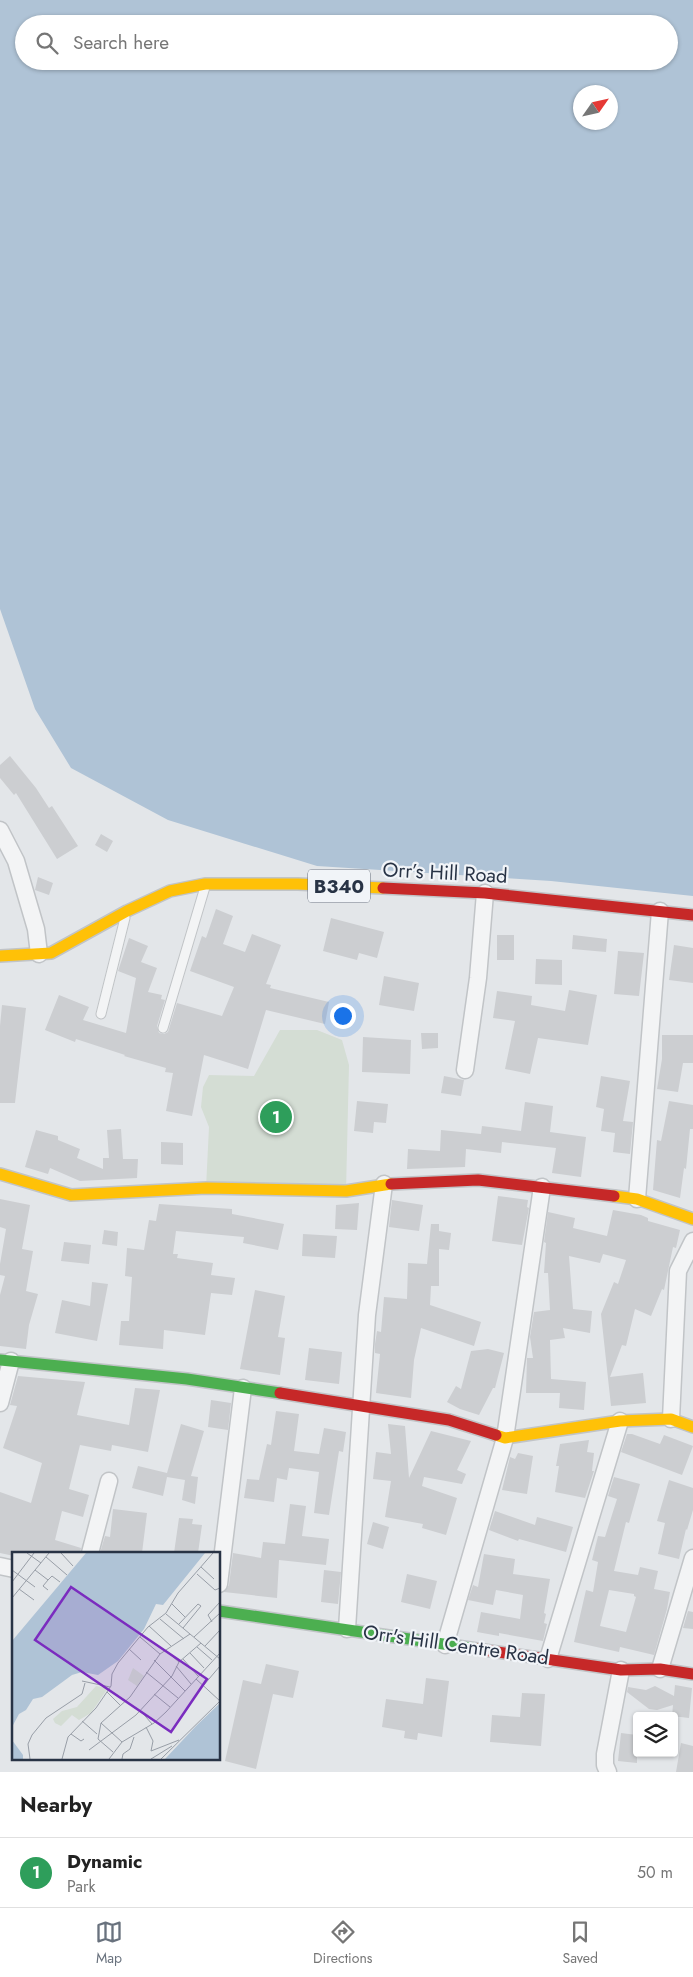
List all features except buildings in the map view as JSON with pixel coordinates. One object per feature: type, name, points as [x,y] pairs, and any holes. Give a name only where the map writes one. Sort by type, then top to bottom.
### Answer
[{"type":"street","points":[[0,830],[16,861],[36,929],[40,954]]},
{"type":"street","name":"Orr’s Hill Road","points":[[0,956],[51,953],[170,890],[205,884],[298,884],[485,892],[693,915]]},
{"type":"street","points":[[466,1070],[478,978],[485,892]]},
{"type":"street","points":[[637,1200],[660,911]]},
{"type":"street","points":[[0,1174],[71,1195],[206,1188],[346,1190],[384,1184],[478,1180],[637,1200],[693,1219]]},
{"type":"street","points":[[347,1629],[367,1314],[384,1184]]},
{"type":"street","points":[[445,1645],[505,1438],[542,1187]]},
{"type":"street","points":[[671,1419],[678,1271],[693,1241]]},
{"type":"street","points":[[0,1403],[5,1361],[187,1379],[362,1405],[449,1420],[505,1438],[620,1421],[671,1419],[693,1427]]},
{"type":"street","points":[[220,1576],[243,1388]]},
{"type":"street","points":[[548,1659],[620,1421]]},
{"type":"street","points":[[90,1552],[109,1481]]},
{"type":"street","points":[[660,1669],[693,1558]]},
{"type":"street","name":"Orr's Hill Centre Road","points":[[220,1611],[621,1670],[660,1669],[693,1674]]},
{"type":"street","points":[[608,1772],[605,1765],[605,1754],[621,1670]]},
{"type":"lane","points":[[163,1028],[205,884]]},
{"type":"lane","points":[[101,1014],[128,911]]},
{"type":"shaded area","points":[[280,1030],[317,1030],[342,1040],[349,1065],[346,1191],[206,1188],[209,1127],[201,1107],[203,1087],[209,1075],[254,1076]]},
{"type":"water","points":[[0,0],[693,0],[693,896],[551,881],[317,866],[168,820],[71,768],[35,709],[0,609]]},
{"type":"traffic: fast","points":[[0,1360],[187,1379],[280,1393]]},
{"type":"traffic: fast","points":[[220,1611],[477,1649]]},
{"type":"traffic: slow","points":[[0,956],[51,953],[127,911],[170,891],[205,884],[298,884],[383,888]]},
{"type":"traffic: slow","points":[[0,1174],[71,1195],[206,1188],[346,1191],[391,1184]]},
{"type":"traffic: slow","points":[[614,1196],[637,1199],[693,1219]]},
{"type":"traffic: slow","points":[[496,1435],[505,1438],[620,1421],[671,1419],[693,1427]]},
{"type":"traffic: jam","points":[[383,888],[485,893],[693,915]]},
{"type":"traffic: jam","points":[[391,1184],[478,1180],[614,1196]]},
{"type":"traffic: jam","points":[[280,1393],[449,1420],[496,1435]]},
{"type":"traffic: jam","points":[[477,1649],[621,1670],[660,1669],[693,1674]]},
{"type":"place","name":"Dynamic","points":[[276,1117]]}]
